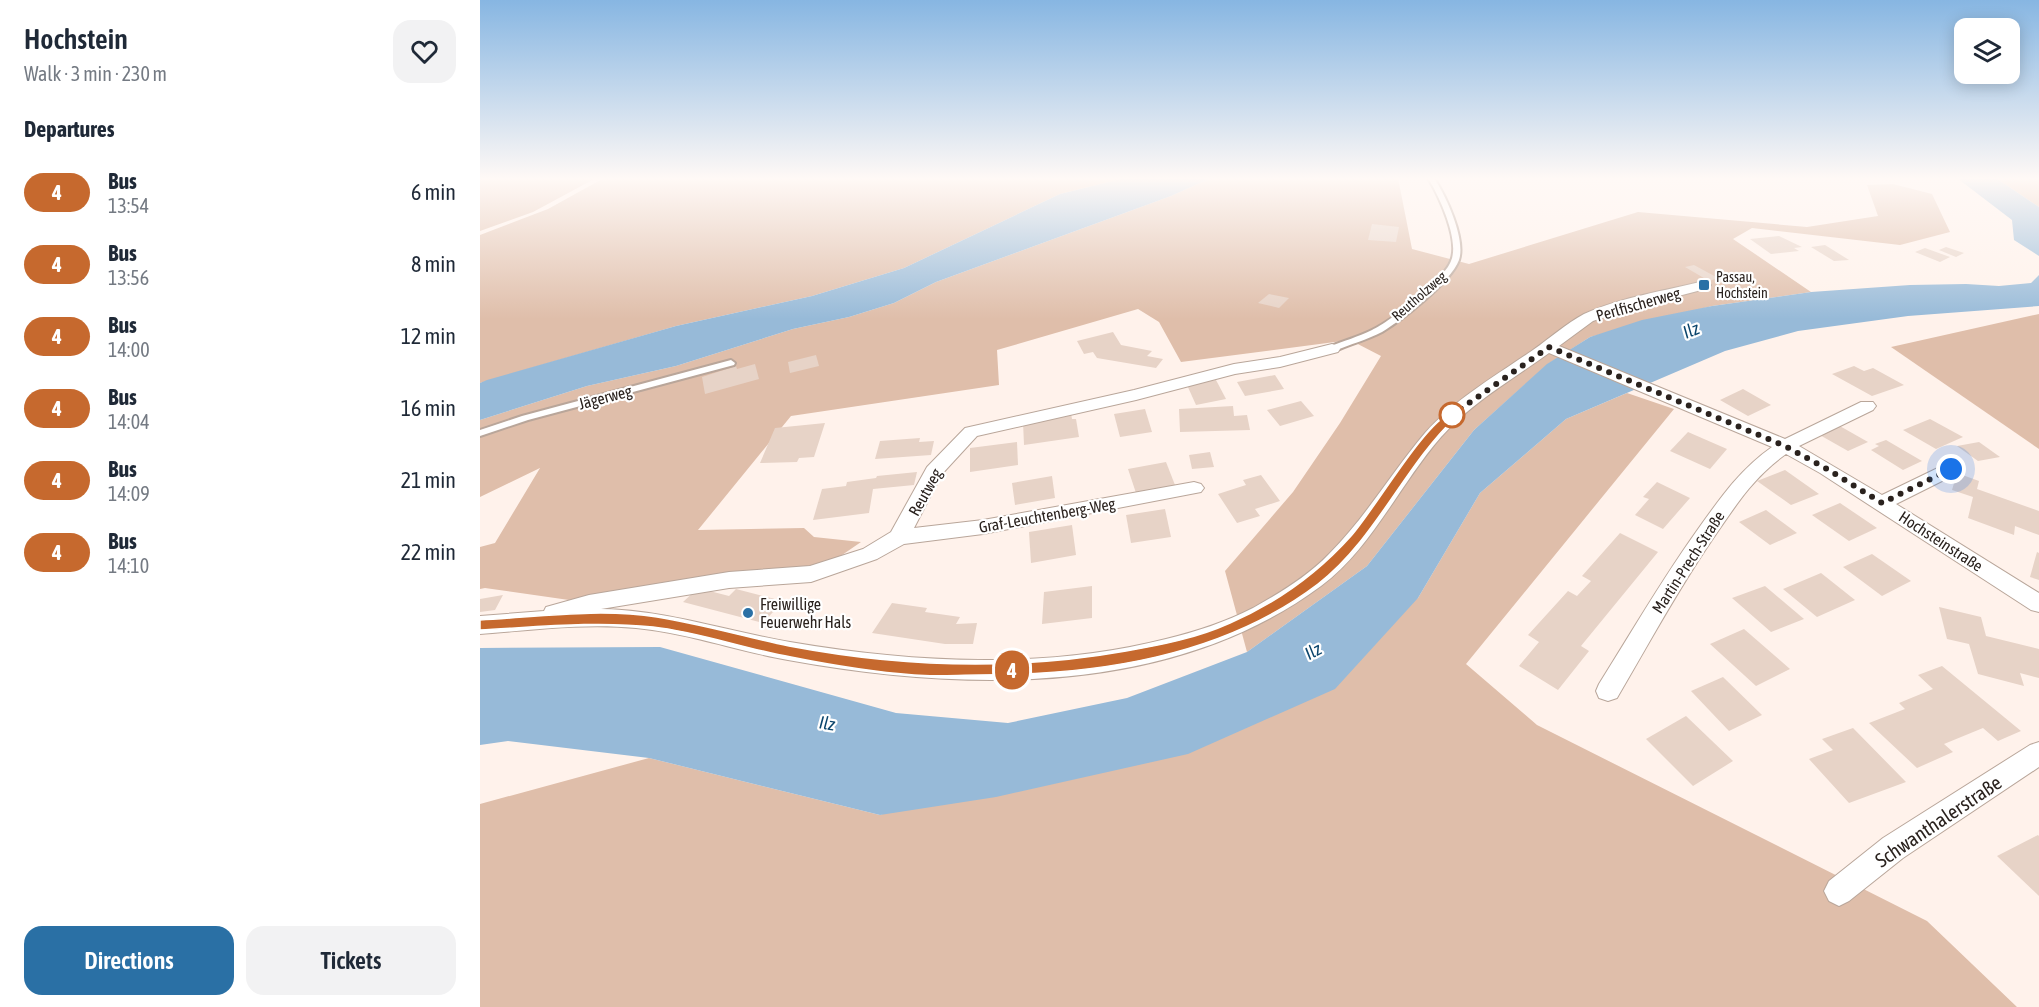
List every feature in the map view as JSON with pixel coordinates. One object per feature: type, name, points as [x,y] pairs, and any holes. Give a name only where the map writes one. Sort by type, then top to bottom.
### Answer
[{"type":"street","name":"Perlfischerweg","points":[[480,625],[606,618],[657,622],[791,652],[914,669],[1028,669],[1089,663],[1171,648],[1224,632],[1264,614],[1316,579],[1356,538],[1435,431],[1461,408],[1555,350],[1588,318],[1616,308],[1704,285]]},
{"type":"street","name":"Reutweg","points":[[900,537],[934,471],[971,432],[1136,395],[1234,369],[1280,362],[1332,349]]},
{"type":"street","name":"Hochsteinstraße","points":[[1555,350],[1670,396],[1785,446],[1882,503],[2039,604]]},
{"type":"street","name":"Martin-Prech-Straße","points":[[1608,691],[1682,568],[1737,488],[1761,463],[1785,446],[1867,406]]},
{"type":"street","points":[[1882,503],[1951,469]]},
{"type":"street","name":"Graf-Leuchtenberg-Weg","points":[[900,537],[982,527],[1194,488]]},
{"type":"street","points":[[517,623],[589,603],[632,595],[729,580],[811,574],[870,554],[900,537]]},
{"type":"street","name":"Schwanthalerstraße","points":[[1839,891],[1893,848],[2039,753]]},
{"type":"lane","name":"Reutholzweg","points":[[1332,349],[1379,330],[1443,278],[1456,260],[1451,225]]},
{"type":"lane","name":"Jägerweg","points":[[480,433],[525,418],[731,363]]},
{"type":"shaded area","points":[[480,225],[497,225],[480,231]]},
{"type":"shaded area","points":[[506,225],[995,225],[904,268],[812,296],[676,326],[480,383],[480,235]]},
{"type":"shaded area","points":[[1092,225],[1407,225],[1412,249],[1469,264],[1596,225],[1807,227],[1820,225],[1947,225],[1950,232],[1900,245],[1752,228],[1733,239],[1811,292],[1712,306],[1590,337],[1548,364],[1474,430],[1367,566],[1247,652],[1225,571],[1293,492],[1340,423],[1381,356],[1350,340],[1181,362],[1159,322],[1138,309],[997,350],[999,385],[791,416],[698,530],[804,528],[814,537],[861,542],[826,566],[709,576],[569,600],[480,589],[480,547],[495,543],[540,468],[480,497],[480,420],[587,386],[676,366],[793,329],[849,317],[894,303],[936,282]]},
{"type":"shaded area","points":[[2039,314],[2039,449],[1891,347]]},
{"type":"shaded area","points":[[1627,393],[1674,409],[1466,664],[1537,725],[1927,921],[2017,1007],[480,1007],[480,804],[649,758],[880,815],[1418,598],[1480,493],[1566,419]]},
{"type":"water","points":[[995,225],[1092,225],[936,282],[894,303],[849,317],[793,329],[676,366],[587,386],[480,420],[480,383],[487,380],[676,326],[812,296],[904,268]]},
{"type":"water","points":[[2012,225],[2039,225],[2039,256],[2014,240]]},
{"type":"water","name":"Ilz","points":[[2039,275],[2039,306],[1908,316],[1798,331],[1725,351],[1566,419],[1480,493],[1418,598],[1335,689],[1188,754],[996,797],[880,815],[649,758],[508,741],[480,745],[480,648],[660,647],[896,713],[1008,723],[1127,698],[1247,652],[1367,566],[1474,430],[1547,364],[1590,337],[1642,320],[1712,306],[1811,292],[1910,285],[1999,286],[2031,283]]},
{"type":"building","points":[[1372,225],[1399,227],[1396,242],[1368,240]]},
{"type":"building","points":[[1779,236],[1802,247],[1794,248],[1799,251],[1771,254],[1750,239]]},
{"type":"building","points":[[1825,245],[1849,260],[1834,261],[1811,247]]},
{"type":"building","points":[[1946,247],[1964,253],[1956,257],[1939,250]]},
{"type":"building","points":[[1925,248],[1950,257],[1940,262],[1915,252]]},
{"type":"building","points":[[1694,265],[1718,278],[1709,281],[1685,267]]},
{"type":"building","points":[[1269,294],[1289,298],[1279,308],[1258,303]]},
{"type":"building","points":[[1113,332],[1121,345],[1152,351],[1147,356],[1163,359],[1156,368],[1097,358],[1093,352],[1084,354],[1077,341]]},
{"type":"building","points":[[816,355],[819,366],[790,373],[788,362]]},
{"type":"building","points":[[755,364],[759,379],[705,394],[702,377],[736,366],[737,369]]},
{"type":"building","points":[[1854,366],[1864,371],[1873,368],[1904,385],[1872,396],[1832,374]]},
{"type":"building","points":[[1275,375],[1284,389],[1245,396],[1237,382]]},
{"type":"building","points":[[1216,380],[1226,399],[1196,405],[1187,385]]},
{"type":"building","points":[[1743,389],[1771,405],[1748,416],[1720,400]]},
{"type":"building","points":[[1301,401],[1314,416],[1280,426],[1267,410]]},
{"type":"building","points":[[1233,406],[1234,416],[1247,415],[1250,430],[1180,432],[1179,409]]},
{"type":"building","points":[[1145,409],[1152,432],[1120,437],[1114,414]]},
{"type":"building","points":[[1071,413],[1072,419],[1076,419],[1079,437],[1024,445],[1023,422]]},
{"type":"building","points":[[1930,419],[1963,437],[1936,449],[1903,430]]},
{"type":"building","points":[[825,423],[814,457],[799,458],[797,462],[760,463],[775,428]]},
{"type":"building","points":[[1838,425],[1868,442],[1848,451],[1818,434]]},
{"type":"building","points":[[1688,432],[1727,449],[1710,469],[1670,451]]},
{"type":"building","points":[[920,438],[919,442],[934,441],[931,455],[875,459],[880,441]]},
{"type":"building","points":[[1886,440],[1922,461],[1903,470],[1871,450],[1879,446],[1875,444]]},
{"type":"building","points":[[1017,442],[1018,465],[970,472],[970,448]]},
{"type":"building","points":[[1979,442],[2000,457],[1978,461],[1957,446]]},
{"type":"building","points":[[1210,452],[1214,467],[1192,469],[1189,455]]},
{"type":"building","points":[[1166,462],[1175,485],[1136,493],[1128,469]]},
{"type":"building","points":[[1785,470],[1819,494],[1791,505],[1757,481]]},
{"type":"building","points":[[917,472],[914,485],[873,489],[869,513],[813,520],[822,489],[846,486],[847,482],[877,476]]},
{"type":"building","points":[[1957,473],[1979,481],[1977,489],[2039,511],[2039,535],[2015,526],[2014,535],[1968,518],[1973,497],[1952,490]]},
{"type":"building","points":[[1261,475],[1280,501],[1255,509],[1260,516],[1237,523],[1218,494],[1246,485],[1243,480]]},
{"type":"building","points":[[1052,476],[1055,498],[1015,505],[1012,483]]},
{"type":"building","points":[[1657,482],[1690,498],[1663,529],[1635,515],[1649,499],[1643,497]]},
{"type":"building","points":[[1840,503],[1877,528],[1849,541],[1812,515]]},
{"type":"building","points":[[1165,509],[1171,537],[1131,543],[1126,515]]},
{"type":"building","points":[[1766,510],[1797,533],[1770,545],[1739,522]]},
{"type":"building","points":[[1072,525],[1076,555],[1031,563],[1029,532]]},
{"type":"building","points":[[1620,533],[1658,552],[1581,646],[1589,651],[1558,690],[1519,666],[1539,642],[1528,635],[1568,591],[1577,596],[1591,581],[1582,576]]},
{"type":"building","points":[[2037,552],[2039,553],[2039,580],[2030,577]]},
{"type":"building","points":[[1872,554],[1911,581],[1882,596],[1843,567]]},
{"type":"building","points":[[1821,573],[1855,600],[1817,617],[1783,589]]},
{"type":"building","points":[[1092,586],[1092,618],[1042,624],[1044,592]]},
{"type":"building","points":[[1765,586],[1804,619],[1771,632],[1732,598]]},
{"type":"building","name":"Freiwillige Feuerwehr Hals","points":[[698,588],[729,596],[736,589],[783,601],[763,623],[683,602]]},
{"type":"building","points":[[503,595],[495,610],[480,612],[480,599]]},
{"type":"building","points":[[892,603],[927,608],[925,612],[960,617],[956,624],[977,623],[973,644],[945,644],[872,633]]},
{"type":"building","points":[[1939,607],[1981,617],[1986,636],[2039,649],[2039,678],[2020,673],[2024,686],[1978,674],[1969,644],[1947,639]]},
{"type":"building","points":[[1744,629],[1790,669],[1756,686],[1710,644]]},
{"type":"building","points":[[1942,666],[2021,731],[1998,741],[1983,728],[1944,744],[1953,752],[1917,768],[1869,723],[1905,709],[1899,703],[1933,689],[1918,675]]},
{"type":"building","points":[[1723,677],[1762,715],[1729,731],[1691,691]]},
{"type":"building","points":[[1686,716],[1733,761],[1693,786],[1646,739]]},
{"type":"building","points":[[1853,728],[1906,782],[1849,803],[1809,759],[1833,750],[1822,739]]},
{"type":"building","points":[[2039,836],[2039,896],[1997,856]]},
{"type":"bus line","name":"4","points":[[480,625],[606,618],[657,622],[791,652],[914,669],[968,671],[1028,669],[1089,663],[1171,648],[1224,632],[1264,614],[1316,579],[1356,538],[1435,431],[1452,415]]},
{"type":"place","name":"Passau, Hochstein","points":[[1704,285]]},
{"type":"place","name":"Freiwillige Feuerwehr Hals","points":[[748,613]]},
{"type":"route","points":[[1452,415],[1549,347],[1785,446],[1882,503],[1951,469]]}]
